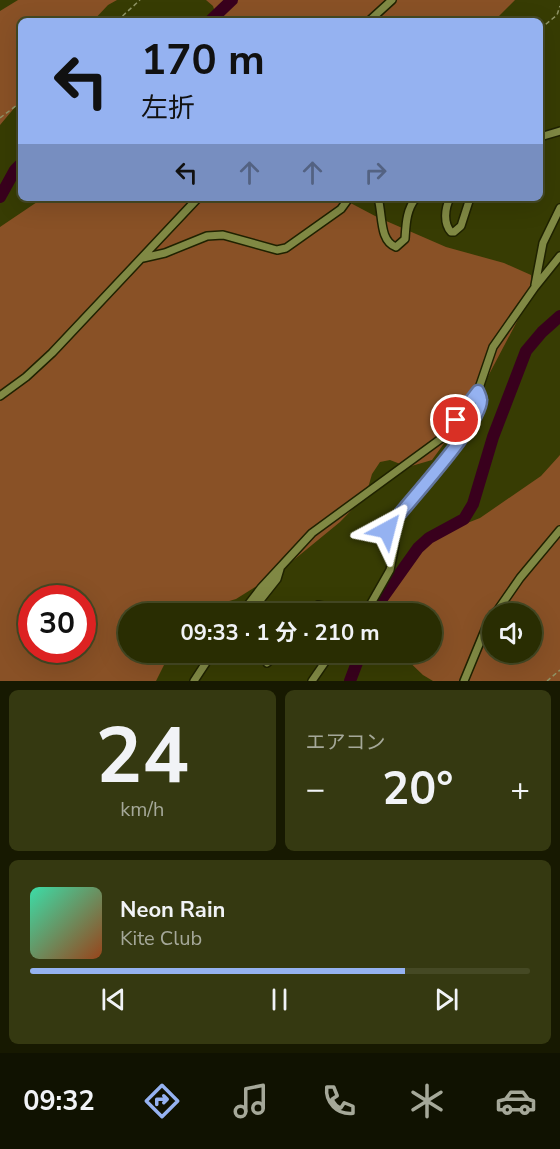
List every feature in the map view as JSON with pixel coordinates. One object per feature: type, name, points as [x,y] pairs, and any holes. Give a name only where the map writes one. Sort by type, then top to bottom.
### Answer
[{"type":"street","points":[[372,18],[392,0]]},
{"type":"street","points":[[543,136],[560,131]]},
{"type":"street","points":[[0,396],[26,377],[52,353],[195,201]]},
{"type":"street","points":[[143,258],[165,253],[207,236],[223,235],[277,250],[285,248],[341,209],[347,201]]},
{"type":"street","points":[[379,201],[384,236],[390,244],[396,247],[405,239],[406,221],[413,201]]},
{"type":"street","points":[[448,201],[445,220],[450,232],[454,232],[461,226],[469,201]]},
{"type":"street","points":[[535,287],[543,243],[560,208]]},
{"type":"street","points":[[250,603],[312,533],[446,435],[478,391],[493,347],[560,256]]},
{"type":"street","points":[[371,603],[390,570],[395,545],[387,530],[447,459],[477,414],[481,401],[478,391]]},
{"type":"street","points":[[502,603],[519,578],[560,530]]},
{"type":"street","points":[[258,603],[277,579],[280,567]]},
{"type":"street","points":[[464,681],[482,635]]},
{"type":"street","points":[[194,681],[206,663]]},
{"type":"street","points":[[312,681],[325,663]]},
{"type":"path","points":[[120,18],[140,0]]},
{"type":"path","points":[[543,26],[556,15],[560,6]]},
{"type":"path","points":[[0,118],[18,104]]},
{"type":"path","points":[[547,681],[560,670]]},
{"type":"shaded area","points":[[18,0],[117,0],[108,5],[96,18],[18,18],[18,104],[0,125],[0,11]]},
{"type":"shaded area","points":[[206,0],[515,0],[497,18],[217,18],[213,6]]},
{"type":"shaded area","points":[[39,201],[347,201],[446,247],[504,263],[531,275],[533,291],[475,401],[432,460],[408,467],[390,460],[380,462],[372,474],[366,495],[340,522],[279,572],[236,599],[223,603],[118,603],[118,663],[165,663],[156,681],[0,681],[0,227]]},
{"type":"shaded area","points":[[560,455],[560,681],[433,681],[410,663],[442,663],[442,603],[382,603],[390,583],[429,538],[480,518],[541,476]]},
{"type":"waterway","points":[[213,18],[232,0]]},
{"type":"waterway","points":[[0,197],[18,167]]},
{"type":"waterway","points":[[380,603],[418,548],[429,538],[464,519],[473,504],[493,437],[526,351],[560,316]]},
{"type":"waterway","points":[[350,681],[357,663]]},
{"type":"route","points":[[387,530],[447,459],[477,414],[481,401],[478,391],[456,420]]}]
